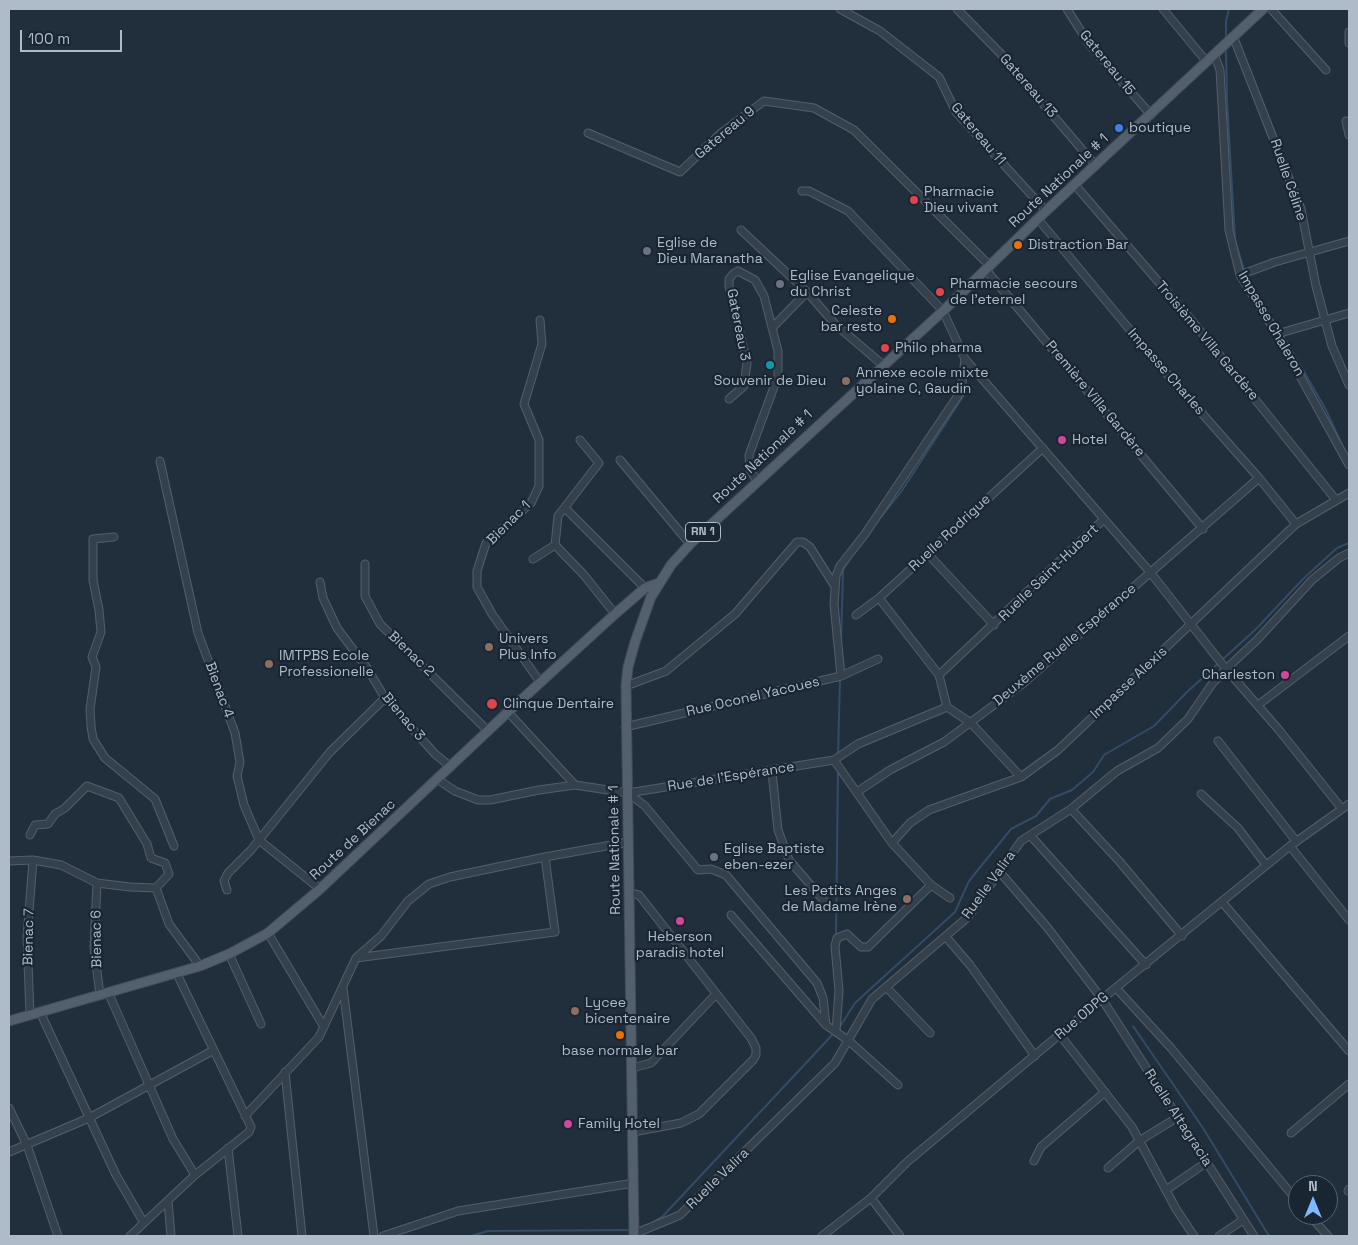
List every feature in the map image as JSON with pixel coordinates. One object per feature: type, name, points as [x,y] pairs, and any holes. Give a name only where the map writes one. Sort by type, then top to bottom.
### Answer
[{"type":"main road","name":"Route Nationale # 1","points":[[634,1235],[630,893],[625,727],[626,686],[628,667],[643,616],[659,583],[690,544],[883,364],[943,311],[1046,211],[1151,115],[1262,9]]},
{"type":"main road","name":"Route de Bienac","points":[[9,1020],[200,966],[229,954],[268,932],[320,889],[615,614],[645,588],[659,583]]},
{"type":"street","name":"Gatereau 11","points":[[840,9],[887,36],[939,77],[956,112],[1046,211]]},
{"type":"street","name":"Gatereau 13","points":[[957,9],[1000,53],[1096,166]]},
{"type":"street","name":"Gatereau 15","points":[[1067,9],[1089,44],[1151,115]]},
{"type":"street","points":[[1163,9],[1206,61]]},
{"type":"street","points":[[1271,9],[1326,70]]},
{"type":"street","points":[[1349,32],[1349,43]]},
{"type":"street","name":"Ruelle Céline","points":[[1233,36],[1301,209],[1332,346],[1349,385]]},
{"type":"street","name":"Impasse Chaleron","points":[[1214,54],[1220,70],[1228,230],[1240,275],[1277,334],[1349,465]]},
{"type":"street","name":"Gatereau 9","points":[[588,133],[680,172],[721,134],[764,101],[814,108],[854,130],[988,268]]},
{"type":"street","points":[[1346,121],[1349,135]]},
{"type":"street","name":"Troisième Villa Gardère","points":[[1075,185],[1193,322],[1336,500]]},
{"type":"street","points":[[802,191],[809,190],[848,212],[943,311],[965,359],[1150,572],[1219,657],[1226,669],[1258,705],[1342,809]]},
{"type":"street","name":"Impasse Charles","points":[[1038,219],[1296,524]]},
{"type":"street","points":[[741,230],[807,292],[835,324],[883,364]]},
{"type":"street","points":[[1240,275],[1310,252],[1349,243]]},
{"type":"street","name":"Première Villa Gardère","points":[[988,268],[1203,529]]},
{"type":"street","name":"Gatereau 3","points":[[730,399],[744,386],[747,363],[729,279],[732,274],[738,271],[755,280],[764,296],[778,351],[778,376],[749,455],[750,470],[757,481]]},
{"type":"street","points":[[772,328],[807,292]]},
{"type":"street","points":[[1277,334],[1349,313]]},
{"type":"street","name":"Bienac 1","points":[[540,320],[542,344],[524,404],[539,440],[539,486],[531,503],[486,543],[477,571],[477,587],[492,614],[540,682]]},
{"type":"street","points":[[841,676],[834,585],[840,566],[876,518],[961,391],[965,359]]},
{"type":"street","points":[[580,440],[599,462],[566,509],[558,516],[555,544],[584,575],[615,614]]},
{"type":"street","name":"Ruelle Rodrigue","points":[[856,615],[928,554],[1043,448]]},
{"type":"street","points":[[620,460],[690,544]]},
{"type":"street","name":"Bienac 4","points":[[160,461],[198,633],[235,732],[240,762],[237,776],[244,805],[259,840],[320,889]]},
{"type":"street","name":"Deuxème Ruelle Espérance","points":[[857,792],[890,770],[944,742],[1021,685],[1150,572],[1203,529],[1259,478]]},
{"type":"street","name":"Impasse Alexis","points":[[892,843],[910,823],[929,810],[1020,777],[1058,750],[1296,524],[1349,494]]},
{"type":"street","points":[[566,509],[645,588]]},
{"type":"street","name":"Ruelle Saint-Hubert","points":[[939,675],[1103,520]]},
{"type":"street","points":[[114,538],[94,539],[93,580],[101,632],[92,656],[96,667],[90,709],[91,726],[94,739],[105,758],[155,799],[174,846]]},
{"type":"street","points":[[626,686],[666,671],[735,614],[798,542],[803,542],[810,547],[834,585]]},
{"type":"street","points":[[533,559],[555,544]]},
{"type":"street","name":"Ruelle Valira","points":[[634,1235],[680,1215],[835,1064],[865,1007],[968,917],[1017,846],[1030,835],[1072,809],[1117,771],[1158,748],[1188,719],[1212,684],[1257,640],[1312,580],[1339,558],[1349,553]]},
{"type":"street","points":[[928,554],[994,625]]},
{"type":"street","name":"Bienac 2","points":[[365,564],[366,596],[380,624],[488,731]]},
{"type":"street","name":"Bienac 3","points":[[320,582],[323,598],[337,628],[367,668],[385,698],[435,754],[452,767]]},
{"type":"street","points":[[878,598],[939,675],[946,708],[971,723],[1020,777]]},
{"type":"street","points":[[1258,705],[1349,636]]},
{"type":"street","name":"Rue Oconel Yacoues","points":[[625,727],[841,676],[878,659]]},
{"type":"street","points":[[227,890],[225,877],[259,840],[330,752],[385,698]]},
{"type":"street","points":[[946,708],[858,744],[834,760],[892,843],[931,885],[950,898]]},
{"type":"street","points":[[508,712],[574,785]]},
{"type":"street","points":[[1218,741],[1349,920]]},
{"type":"street","name":"Rue de l'Espérance","points":[[628,793],[772,772],[834,760]]},
{"type":"street","points":[[772,772],[778,830],[789,860],[826,903]]},
{"type":"street","points":[[437,779],[478,800],[490,800],[574,785],[628,793],[645,806],[698,870],[711,869],[726,875],[817,983],[823,998],[826,1025]]},
{"type":"street","points":[[30,835],[35,825],[48,824],[54,814],[65,808],[87,786],[119,798],[147,844],[151,858],[165,864],[168,874],[156,888]]},
{"type":"street","points":[[1201,794],[1238,828],[1266,865]]},
{"type":"street","name":"Rue ODPG","points":[[825,1235],[871,1198],[907,1162],[1102,999],[1182,936],[1293,843],[1349,804]]},
{"type":"street","points":[[1072,809],[1120,861],[1182,936]]},
{"type":"street","points":[[1030,835],[1146,965]]},
{"type":"street","points":[[245,1116],[285,1072],[311,1048],[324,1027],[356,958],[381,936],[408,901],[429,884],[545,857],[628,842]]},
{"type":"street","points":[[356,958],[555,932],[545,857]]},
{"type":"street","points":[[9,861],[33,860],[61,865],[97,883],[156,888]]},
{"type":"street","name":"Bienac 7","points":[[30,1014],[27,937],[33,860]]},
{"type":"street","name":"Ruelle Altagracia","points":[[999,871],[1047,927],[1102,999],[1254,1236]]},
{"type":"street","name":"Bienac 6","points":[[97,883],[94,947],[104,994],[151,1086],[174,1139],[195,1175]]},
{"type":"street","points":[[836,1031],[838,992],[835,946],[837,938],[847,934],[861,947],[868,947],[931,885]]},
{"type":"street","points":[[156,888],[169,924],[200,966]]},
{"type":"street","points":[[630,893],[639,895],[754,1042],[756,1055],[699,1114],[690,1120],[633,1132]]},
{"type":"street","points":[[1222,902],[1349,1051]]},
{"type":"street","points":[[731,915],[826,1025],[836,1031],[898,1085]]},
{"type":"street","points":[[268,932],[324,1027]]},
{"type":"street","points":[[946,937],[970,965],[1035,1056]]},
{"type":"street","points":[[229,954],[261,1024]]},
{"type":"street","points":[[130,1236],[195,1175],[249,1132],[251,1127],[212,1050],[176,972]]},
{"type":"street","points":[[342,985],[374,1236]]},
{"type":"street","points":[[886,988],[930,1033]]},
{"type":"street","points":[[1116,988],[1170,1048],[1288,1190]]},
{"type":"street","points":[[632,1068],[650,1063],[716,994]]},
{"type":"street","points":[[40,1012],[116,1175],[144,1223]]},
{"type":"street","points":[[1060,1035],[1132,1127],[1166,1190],[1194,1236]]},
{"type":"street","points":[[9,1152],[89,1118],[151,1086],[212,1050]]},
{"type":"street","points":[[285,1072],[302,1236]]},
{"type":"street","points":[[1291,1133],[1349,1084]]},
{"type":"street","points":[[1034,1161],[1042,1147],[1105,1092]]},
{"type":"street","points":[[9,1108],[27,1145],[58,1236]]},
{"type":"street","points":[[1108,1168],[1139,1141],[1178,1117]]},
{"type":"street","points":[[228,1148],[238,1236]]},
{"type":"street","points":[[1166,1190],[1207,1162]]},
{"type":"street","points":[[383,1236],[458,1212],[634,1183]]},
{"type":"street","points":[[871,1198],[900,1236]]},
{"type":"street","points":[[168,1201],[171,1236]]},
{"type":"street","points":[[1219,1236],[1243,1220]]},
{"type":"street","points":[[1318,1225],[1328,1236]]},
{"type":"waterway","points":[[1226,37],[1226,21],[1229,9]]},
{"type":"waterway","points":[[1226,51],[1235,240],[1245,273],[1279,330]]},
{"type":"waterway","points":[[1282,334],[1325,408],[1344,449]]},
{"type":"waterway","points":[[881,517],[901,492],[964,395],[965,388]]},
{"type":"waterway","points":[[839,1028],[855,1003],[955,912],[969,881],[1011,829],[1036,816],[1050,799],[1072,790],[1093,772],[1104,755],[1154,726],[1187,692],[1256,629],[1303,579],[1337,548],[1349,543]]},
{"type":"waterway","points":[[841,642],[843,570],[850,559]]},
{"type":"waterway","points":[[838,754],[840,679]]},
{"type":"waterway","points":[[836,937],[838,769]]},
{"type":"waterway","points":[[1133,1026],[1203,1128],[1269,1236]]},
{"type":"waterway","points":[[652,1223],[663,1216],[834,1033]]},
{"type":"waterway","points":[[471,1236],[488,1231],[632,1230]]},
{"type":"place","name":"boutique","points":[[1119,128]]},
{"type":"place","name":"Pharmacie Dieu vivant","points":[[914,200]]},
{"type":"place","name":"Distraction Bar","points":[[1018,245]]},
{"type":"place","name":"Eglise de Dieu Maranatha","points":[[647,251]]},
{"type":"place","name":"Eglise Evangelique du Christ","points":[[780,284]]},
{"type":"place","name":"Pharmacie secours de l'eternel","points":[[940,292]]},
{"type":"place","name":"Celeste bar resto","points":[[892,319]]},
{"type":"place","name":"Philo pharma","points":[[885,348]]},
{"type":"place","name":"Souvenir de Dieu","points":[[770,365]]},
{"type":"place","name":"Annexe ecole mixte yolaine C, Gaudin","points":[[846,381]]},
{"type":"place","name":"Hotel","points":[[1062,440]]},
{"type":"place","name":"Univers Plus Info","points":[[489,647]]},
{"type":"place","name":"IMTPBS Ecole Professionelle","points":[[269,664]]},
{"type":"place","name":"Charleston","points":[[1285,675]]},
{"type":"place","name":"Clinque Dentaire","points":[[492,704]]},
{"type":"place","name":"Eglise Baptiste eben-ezer","points":[[714,857]]},
{"type":"place","name":"Les Petits Anges de Madame Irène","points":[[907,899]]},
{"type":"place","name":"Heberson paradis hotel","points":[[680,921]]},
{"type":"place","name":"Lycee bicentenaire","points":[[575,1011]]},
{"type":"place","name":"base normale bar","points":[[620,1035]]},
{"type":"place","name":"Family Hotel","points":[[568,1124]]}]
